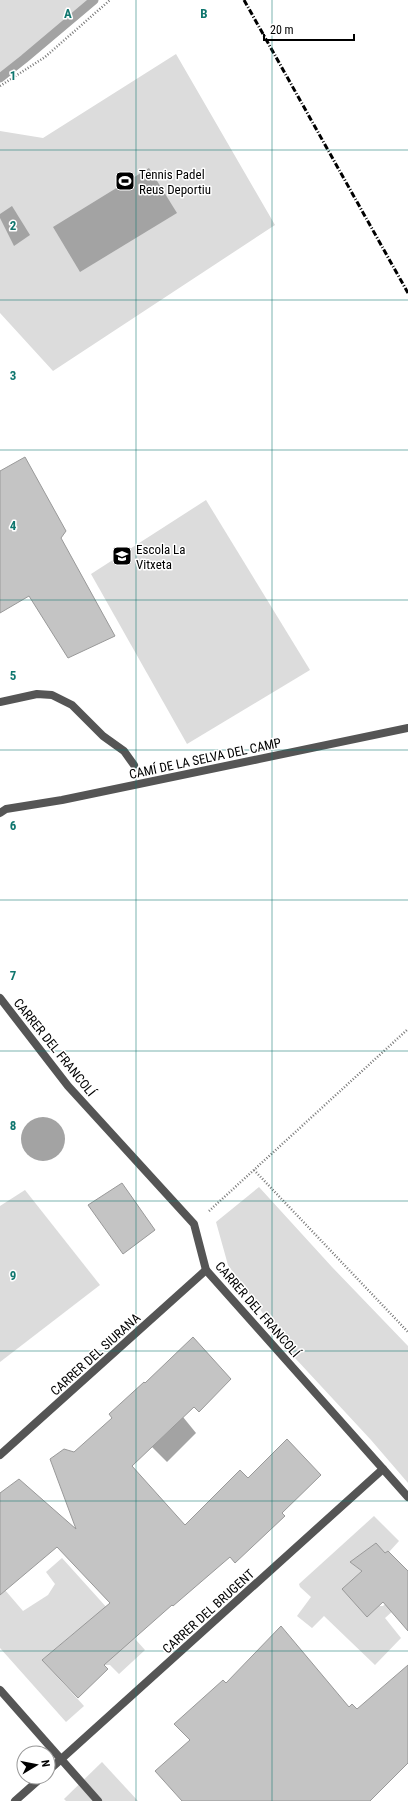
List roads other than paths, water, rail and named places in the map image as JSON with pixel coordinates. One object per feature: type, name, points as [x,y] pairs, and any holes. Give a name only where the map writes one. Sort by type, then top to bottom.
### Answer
[{"type":"street","points":[[0,702],[37,694],[52,694],[72,705],[103,736],[124,751],[134,766]]},
{"type":"street","name":"CAMÍ DE LA SELVA DEL CAMP","points":[[2,810],[122,788],[408,728]]},
{"type":"street","name":"CARRER DEL FRANCOLÍ","points":[[0,998],[68,1086],[194,1224],[206,1270],[408,1497]]},
{"type":"street","name":"CARRER DEL SIURANA","points":[[0,1455],[206,1270]]},
{"type":"street","name":"CARRER DEL BRUGENT","points":[[56,1764],[383,1469]]},
{"type":"street","points":[[0,1690],[98,1801]]},
{"type":"street","points":[[15,1801],[33,1785]]},
{"type":"waterway","points":[[0,78],[94,0]]},
{"type":"railway","points":[[244,0],[408,293]]},
{"type":"place","name":"Tennis Padel Reus Deportiu","points":[[125,181]]},
{"type":"place","name":"Escola La Vitxeta","points":[[122,556]]}]
